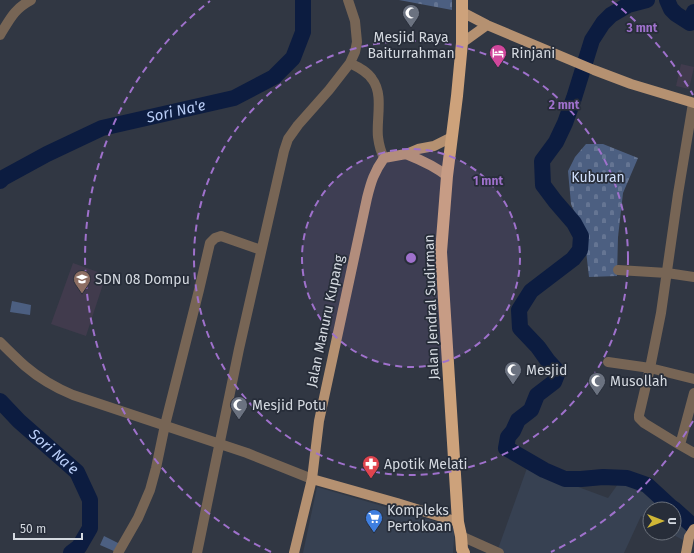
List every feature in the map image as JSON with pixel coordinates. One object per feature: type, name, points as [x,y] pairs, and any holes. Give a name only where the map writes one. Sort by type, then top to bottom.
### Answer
[{"type":"highway","name":"Jalan Jendral Sudirman","points":[[458,522],[441,252],[447,176],[462,44],[462,6]]},
{"type":"highway","points":[[458,522],[462,552]]},
{"type":"main road","points":[[462,6],[487,25],[571,61],[631,84],[694,103]]},
{"type":"main road","points":[[462,44],[487,25]]},
{"type":"main road","points":[[384,158],[406,154],[418,149],[434,146],[452,137]]},
{"type":"main road","points":[[406,154],[436,168],[447,176]]},
{"type":"main road","name":"Jalan Manuru Kupang","points":[[294,553],[312,479],[320,421],[371,180],[384,158]]},
{"type":"main road","points":[[312,479],[458,522]]},
{"type":"main road","points":[[686,553],[692,533]]},
{"type":"street","points":[[0,35],[18,8],[31,0]]},
{"type":"street","points":[[197,553],[239,349],[280,165],[288,139],[350,63],[355,52],[357,32],[348,0]]},
{"type":"street","points":[[350,63],[366,72],[373,79],[376,86],[378,97],[378,136],[379,145],[384,158]]},
{"type":"street","points":[[694,103],[678,194],[661,313],[639,416],[644,422],[694,454]]},
{"type":"street","points":[[118,553],[138,518],[150,490],[210,243],[215,238],[221,236],[261,250]]},
{"type":"street","points":[[618,270],[667,273],[694,277]]},
{"type":"street","points":[[0,342],[26,367],[43,380],[80,398],[247,452],[312,479]]},
{"type":"street","points":[[608,362],[650,368],[694,379]]},
{"type":"street","points":[[680,445],[694,393]]},
{"type":"street","points":[[461,536],[499,553]]},
{"type":"shaded area","points":[[681,64],[694,67],[689,89],[676,86]]},
{"type":"shaded area","points":[[73,263],[106,275],[86,336],[51,324]]},
{"type":"shaded area","points":[[527,468],[608,498],[618,484],[631,480],[644,486],[659,501],[642,501],[642,517],[624,553],[504,553],[498,549]]},
{"type":"shaded area","points":[[317,487],[455,527],[453,553],[303,553]]},
{"type":"shaded area","points":[[682,520],[689,526],[682,539]]},
{"type":"green space","points":[[399,0],[452,0],[452,10]]},
{"type":"green space","name":"Kuburan","points":[[586,144],[603,144],[638,158],[623,193],[618,237],[617,276],[589,277],[586,251],[581,228],[571,204],[568,171],[575,157]]},
{"type":"green space","points":[[12,301],[31,305],[30,315],[10,312]]},
{"type":"green space","points":[[104,536],[120,544],[116,552],[100,545]]},
{"type":"waterway","name":"Sori Na'e","points":[[0,181],[47,154],[102,128],[234,98],[274,77],[293,58],[303,32],[303,0]]},
{"type":"waterway","points":[[647,0],[628,5],[611,15],[603,23],[592,40],[565,123],[556,142],[542,161],[543,185],[574,223],[581,236],[580,250],[573,259],[531,291],[519,310],[520,328],[538,347],[558,372],[554,382],[537,395],[531,410],[518,420],[513,431],[508,437],[506,448],[544,470],[565,479],[603,477],[627,478],[647,485],[664,501]]},
{"type":"waterway","points":[[667,0],[671,9],[690,23],[694,12]]},
{"type":"waterway","name":"Sori Na'e","points":[[0,401],[19,421],[77,472],[90,500],[90,528],[79,547],[71,553]]},
{"type":"waterway","points":[[682,516],[694,527]]},
{"type":"place","name":"Mesjid Raya Baiturrahman","points":[[411,28]]},
{"type":"place","name":"Rinjani","points":[[498,68]]},
{"type":"place","name":"SDN 08 Dompu","points":[[82,294]]},
{"type":"place","name":"Mesjid","points":[[513,385]]},
{"type":"place","name":"Musollah","points":[[597,396]]},
{"type":"place","name":"Mesjid Potu","points":[[239,420]]},
{"type":"place","name":"Apotik Melati","points":[[371,479]]},
{"type":"place","name":"Kompleks Pertokoan","points":[[374,533]]}]
